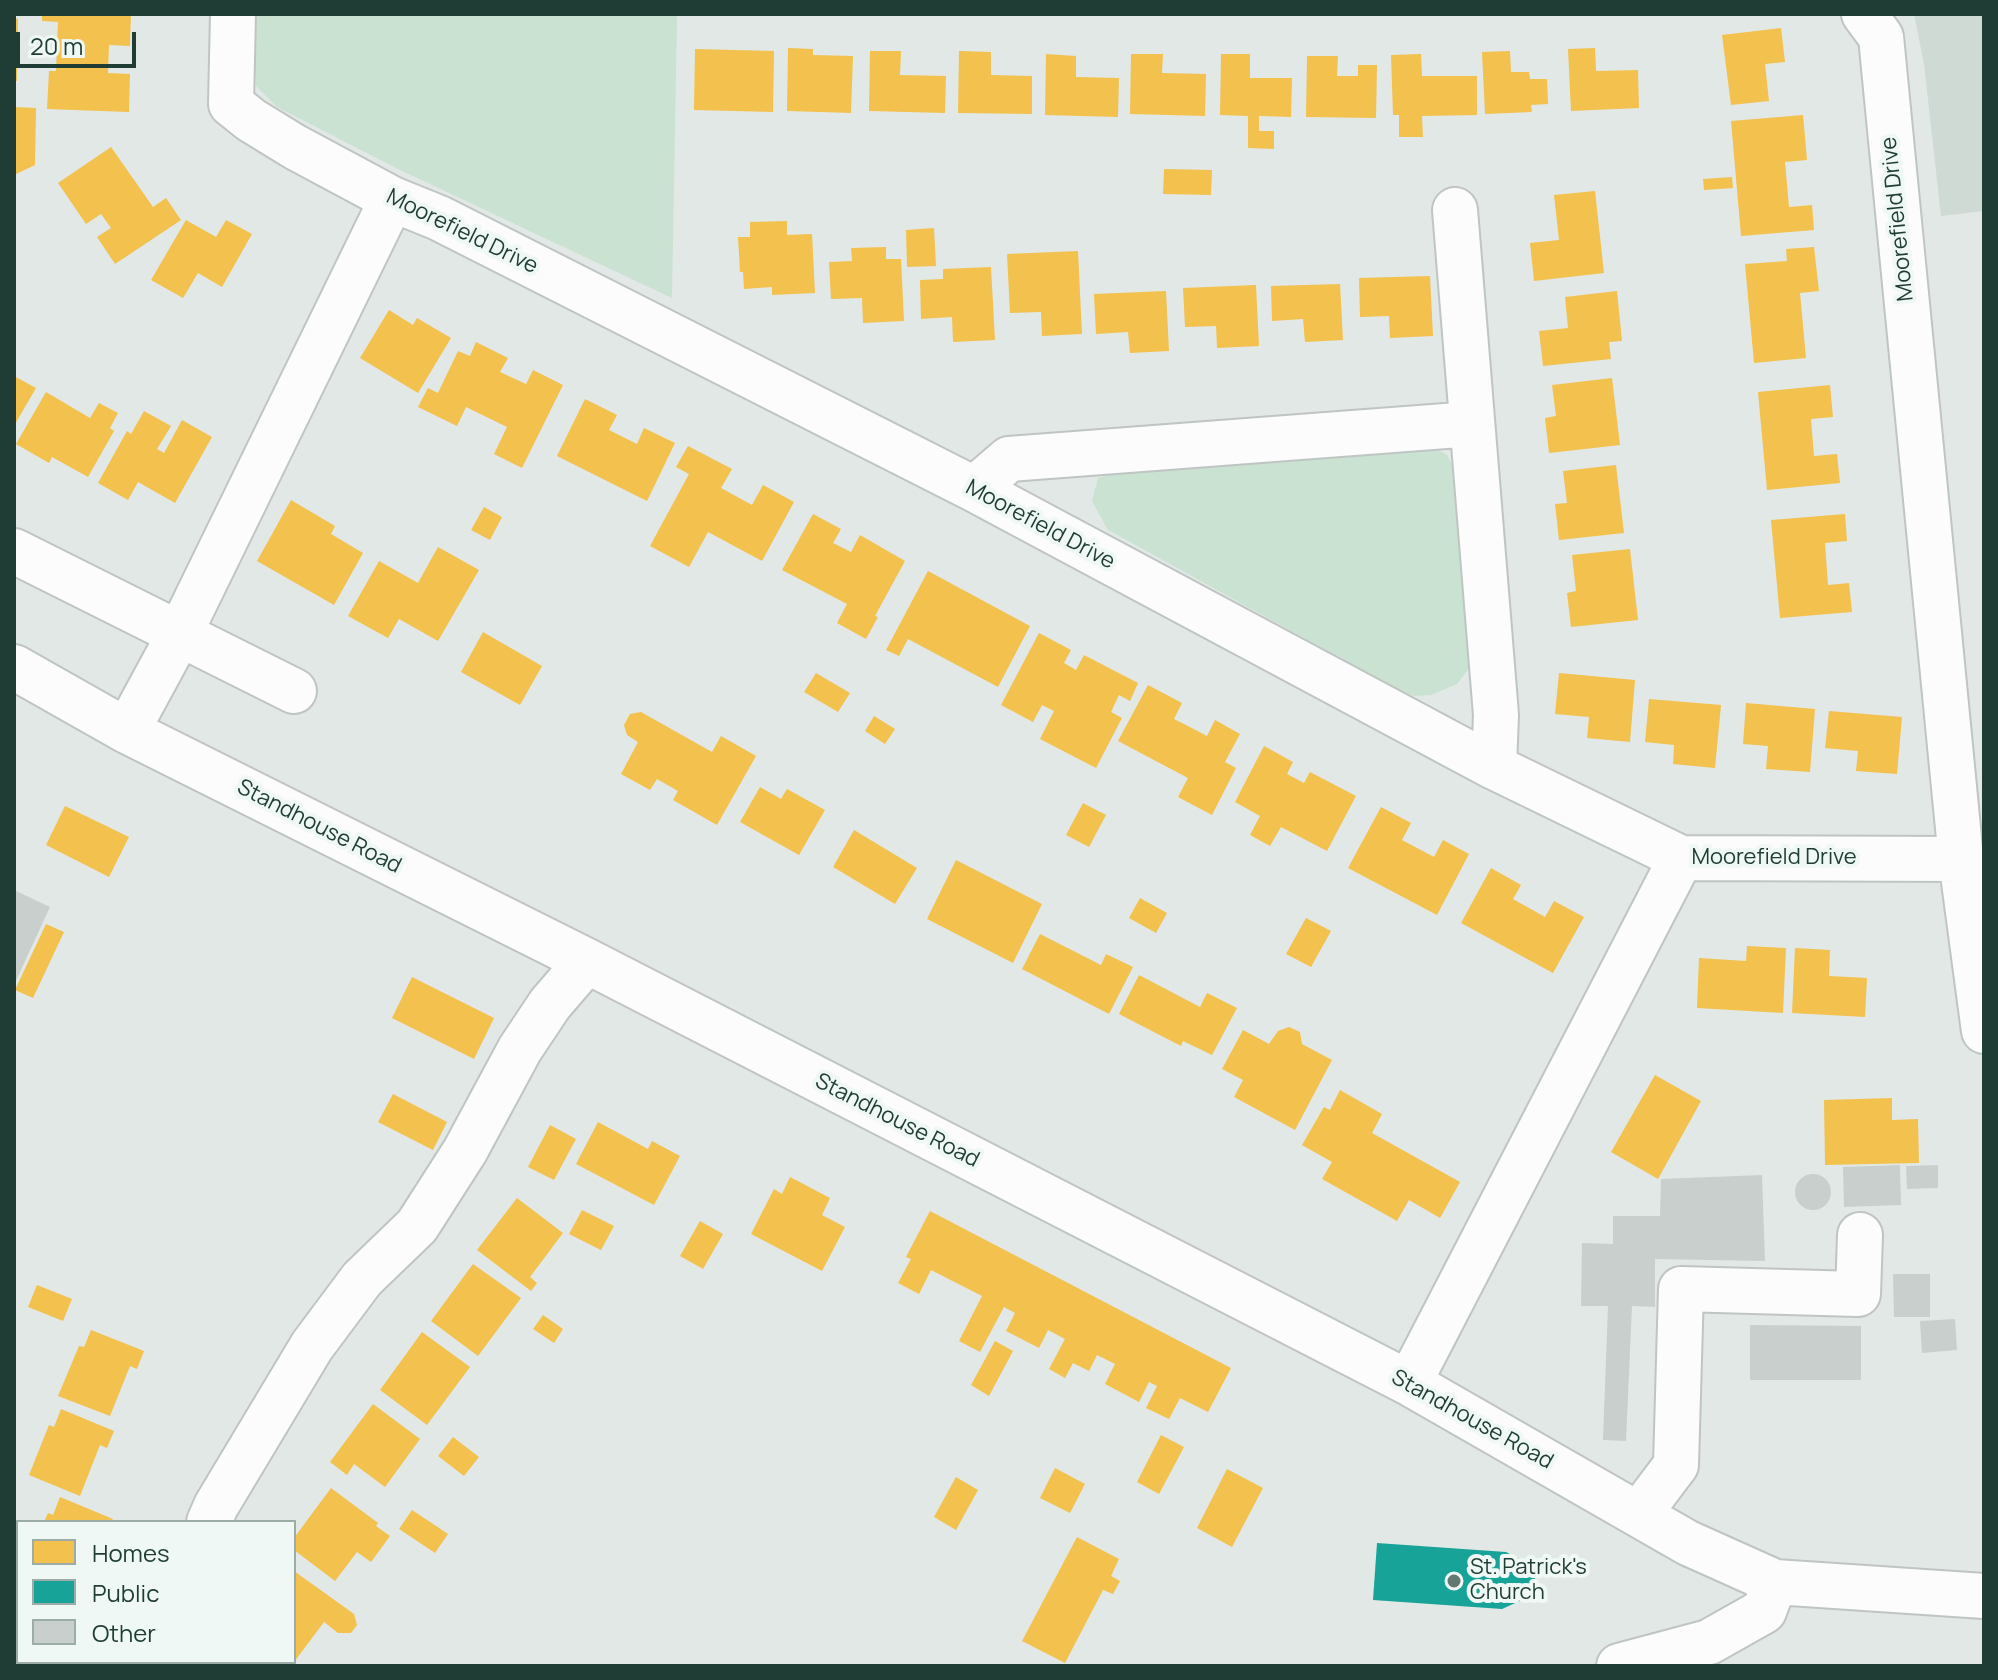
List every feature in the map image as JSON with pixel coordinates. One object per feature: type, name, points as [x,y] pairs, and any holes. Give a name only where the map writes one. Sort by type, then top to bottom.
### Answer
[{"type":"street","name":"Moorefield Drive","points":[[233,14],[231,104],[295,147],[392,199],[439,218],[974,489],[1494,767],[1681,858],[1961,859]]},
{"type":"street","name":"Moorefield Drive","points":[[1864,14],[1881,37],[1961,859],[1984,1031]]},
{"type":"street","points":[[127,731],[179,635],[392,199]]},
{"type":"street","points":[[1455,210],[1496,715],[1494,767]]},
{"type":"street","points":[[974,489],[1009,459],[1472,424]]},
{"type":"street","points":[[14,551],[294,691]]},
{"type":"street","name":"Standhouse Road","points":[[14,667],[127,731],[587,961],[1409,1383],[1688,1543],[1775,1582]]},
{"type":"street","points":[[1409,1383],[1681,858]]},
{"type":"street","points":[[210,1520],[312,1346],[362,1279],[417,1226],[465,1151],[520,1049],[550,1004],[587,961]]},
{"type":"street","points":[[1639,1514],[1676,1465],[1681,1289],[1858,1294],[1860,1235]]},
{"type":"street","points":[[1619,1666],[1709,1642],[1764,1611],[1775,1582],[1984,1596]]},
{"type":"shaded area","points":[[1914,14],[1984,14],[1984,211],[1941,216],[1924,64]]},
{"type":"green space","points":[[256,14],[677,14],[672,298],[398,169],[277,107],[256,86],[252,28]]},
{"type":"green space","points":[[1430,446],[1447,455],[1459,478],[1470,667],[1457,684],[1431,695],[1414,696],[1393,687],[1108,530],[1092,501],[1098,478],[1116,473]]},
{"type":"building: Homes","points":[[42,14],[131,14],[130,46],[109,45],[108,73],[130,74],[129,112],[47,109],[49,71],[56,71],[58,22],[42,21]]},
{"type":"building: Homes","points":[[14,18],[18,19],[17,81],[14,81]]},
{"type":"building: Homes","points":[[1781,28],[1785,62],[1765,64],[1769,101],[1731,105],[1722,35]]},
{"type":"building: Homes","points":[[788,48],[813,49],[813,55],[853,56],[851,113],[787,111]]},
{"type":"building: Homes","points":[[1595,48],[1596,71],[1638,70],[1639,108],[1571,111],[1568,49]]},
{"type":"building: Homes","points":[[695,49],[774,51],[773,112],[694,110]]},
{"type":"building: Homes","points":[[870,51],[901,51],[900,75],[946,76],[945,113],[869,111]]},
{"type":"building: Homes","points":[[959,51],[991,52],[991,75],[1032,76],[1032,114],[958,113]]},
{"type":"building: Homes","points":[[1510,51],[1511,72],[1529,72],[1530,79],[1547,79],[1548,104],[1531,105],[1532,112],[1485,114],[1482,52]]},
{"type":"building: Homes","points":[[1046,54],[1076,56],[1076,77],[1119,78],[1118,117],[1045,115]]},
{"type":"building: Homes","points":[[1131,54],[1163,54],[1162,73],[1206,74],[1205,116],[1130,114]]},
{"type":"building: Homes","points":[[1221,54],[1250,54],[1250,78],[1292,78],[1291,117],[1259,116],[1259,131],[1274,131],[1274,149],[1248,148],[1248,116],[1220,115]]},
{"type":"building: Homes","points":[[1421,54],[1422,76],[1477,76],[1477,115],[1422,116],[1423,137],[1399,137],[1399,115],[1393,115],[1391,55]]},
{"type":"building: Homes","points":[[1307,56],[1338,56],[1337,76],[1358,76],[1358,65],[1377,65],[1376,118],[1306,117]]},
{"type":"building: Homes","points":[[14,107],[36,108],[35,165],[14,175]]},
{"type":"building: Homes","points":[[1803,115],[1807,160],[1785,162],[1789,207],[1812,205],[1814,230],[1741,236],[1731,121]]},
{"type":"building: Homes","points":[[111,147],[153,207],[166,198],[181,220],[115,264],[97,237],[111,228],[101,214],[86,224],[58,183]]},
{"type":"building: Homes","points":[[1164,169],[1212,170],[1211,195],[1163,194]]},
{"type":"building: Homes","points":[[1732,177],[1733,188],[1704,190],[1703,179]]},
{"type":"building: Homes","points":[[1595,191],[1604,273],[1534,281],[1530,243],[1559,240],[1554,195]]},
{"type":"building: Homes","points":[[186,220],[216,237],[226,220],[252,234],[222,287],[198,273],[183,298],[151,280]]},
{"type":"building: Homes","points":[[787,221],[787,235],[812,234],[815,293],[772,295],[772,287],[744,289],[738,237],[750,237],[750,222]]},
{"type":"building: Homes","points":[[934,228],[936,266],[907,267],[906,230]]},
{"type":"building: Homes","points":[[886,247],[886,259],[901,259],[904,321],[863,323],[862,298],[831,299],[829,262],[852,261],[851,248]]},
{"type":"building: Homes","points":[[1814,247],[1819,291],[1800,293],[1806,358],[1754,363],[1745,264],[1787,261],[1786,249]]},
{"type":"building: Homes","points":[[1078,251],[1082,334],[1042,336],[1041,312],[1010,313],[1007,254]]},
{"type":"building: Homes","points":[[991,267],[995,340],[953,342],[952,317],[921,319],[920,280],[943,279],[943,269]]},
{"type":"building: Homes","points":[[1430,276],[1433,336],[1390,338],[1389,316],[1360,317],[1359,278]]},
{"type":"building: Homes","points":[[1340,284],[1343,340],[1305,342],[1303,319],[1272,321],[1271,286]]},
{"type":"building: Homes","points":[[1256,285],[1259,346],[1217,348],[1216,326],[1185,327],[1183,288]]},
{"type":"building: Homes","points":[[1166,291],[1169,351],[1130,353],[1128,332],[1096,334],[1094,294]]},
{"type":"building: Homes","points":[[1617,291],[1622,341],[1609,342],[1611,359],[1543,366],[1539,331],[1568,328],[1565,297]]},
{"type":"building: Homes","points":[[389,310],[413,325],[417,318],[451,338],[418,393],[360,358]]},
{"type":"building: Homes","points":[[476,342],[508,358],[500,372],[526,384],[533,370],[563,385],[522,468],[494,454],[507,427],[466,407],[457,426],[418,407],[428,388],[438,393],[458,351],[470,356]]},
{"type":"building: Homes","points":[[14,376],[36,388],[14,426]]},
{"type":"building: Homes","points":[[1612,378],[1620,445],[1549,453],[1545,418],[1556,416],[1552,385]]},
{"type":"building: Homes","points":[[1830,385],[1833,417],[1811,419],[1814,456],[1837,454],[1840,483],[1767,490],[1758,392]]},
{"type":"building: Homes","points":[[46,392],[90,418],[99,403],[118,413],[110,428],[114,431],[88,477],[52,457],[49,463],[16,444]]},
{"type":"building: Homes","points":[[585,399],[617,415],[609,430],[637,444],[644,428],[675,443],[647,501],[557,456]]},
{"type":"building: Homes","points":[[144,411],[171,426],[157,449],[164,453],[182,420],[212,437],[175,503],[138,482],[128,500],[98,483],[127,431],[131,434]]},
{"type":"building: Homes","points":[[688,446],[732,469],[721,488],[752,505],[763,485],[794,502],[762,561],[708,532],[689,567],[650,546],[689,474],[676,467]]},
{"type":"building: Homes","points":[[1616,465],[1624,533],[1559,540],[1555,504],[1567,503],[1563,471]]},
{"type":"building: Homes","points":[[291,500],[335,526],[331,534],[363,553],[334,605],[257,561]]},
{"type":"building: Homes","points":[[484,507],[502,517],[490,540],[471,530]]},
{"type":"building: Homes","points":[[813,514],[841,529],[833,543],[851,552],[860,535],[905,561],[866,639],[837,623],[847,604],[782,570]]},
{"type":"building: Homes","points":[[1845,514],[1847,541],[1825,543],[1828,585],[1849,583],[1852,612],[1780,618],[1771,520]]},
{"type":"building: Homes","points":[[438,547],[479,570],[438,641],[399,619],[388,638],[348,616],[379,561],[418,583]]},
{"type":"building: Homes","points":[[1630,549],[1638,620],[1571,627],[1567,593],[1576,591],[1572,555]]},
{"type":"building: Homes","points":[[928,571],[1030,626],[998,687],[908,639],[899,656],[886,650]]},
{"type":"building: Homes","points":[[483,632],[542,666],[520,705],[461,672]]},
{"type":"building: Homes","points":[[1039,633],[1071,650],[1064,663],[1076,670],[1084,655],[1138,683],[1130,701],[1119,695],[1111,712],[1122,718],[1096,768],[1040,739],[1054,711],[1042,705],[1033,722],[1001,705]]},
{"type":"building: Homes","points":[[816,673],[850,693],[838,712],[804,692]]},
{"type":"building: Homes","points":[[1559,673],[1635,680],[1630,742],[1587,738],[1589,717],[1555,714]]},
{"type":"building: Homes","points":[[1148,685],[1182,703],[1174,719],[1207,736],[1215,720],[1240,734],[1225,762],[1236,768],[1212,815],[1178,797],[1188,778],[1118,741]]},
{"type":"building: Homes","points":[[1649,699],[1721,705],[1715,768],[1673,764],[1674,745],[1645,742]]},
{"type":"building: Homes","points":[[1746,703],[1815,709],[1810,772],[1766,769],[1768,746],[1743,744]]},
{"type":"building: Homes","points":[[1829,711],[1902,717],[1897,774],[1856,771],[1858,751],[1825,748]]},
{"type":"building: Homes","points":[[641,712],[712,752],[721,736],[756,756],[717,825],[673,800],[678,791],[657,779],[650,790],[621,774],[638,742],[627,735],[624,725],[630,714]]},
{"type":"building: Homes","points":[[874,716],[895,729],[885,744],[865,731]]},
{"type":"building: Homes","points":[[1264,746],[1293,762],[1287,774],[1304,783],[1310,772],[1356,796],[1327,851],[1281,827],[1270,846],[1250,835],[1260,816],[1235,802]]},
{"type":"building: Homes","points":[[760,787],[781,799],[787,789],[825,810],[799,855],[740,822]]},
{"type":"building: Homes","points":[[1083,803],[1106,815],[1089,847],[1066,835]]},
{"type":"building: Homes","points":[[65,806],[129,837],[109,877],[46,845]]},
{"type":"building: Homes","points":[[1381,807],[1411,823],[1402,840],[1434,857],[1443,840],[1469,854],[1437,915],[1348,868]]},
{"type":"building: Homes","points":[[854,830],[917,868],[895,904],[833,867]]},
{"type":"building: Homes","points":[[956,860],[1042,904],[1013,963],[927,919]]},
{"type":"building: Homes","points":[[1491,868],[1521,885],[1513,899],[1545,917],[1554,901],[1584,917],[1553,973],[1461,923]]},
{"type":"building: Homes","points":[[1140,898],[1167,913],[1156,933],[1129,918]]},
{"type":"building: Homes","points":[[1306,918],[1331,931],[1311,967],[1286,954]]},
{"type":"building: Homes","points":[[46,924],[64,932],[33,998],[15,990]]},
{"type":"building: Homes","points":[[1040,934],[1101,965],[1106,954],[1133,967],[1109,1014],[1022,969]]},
{"type":"building: Homes","points":[[1747,946],[1786,948],[1783,1013],[1697,1008],[1699,958],[1746,961]]},
{"type":"building: Homes","points":[[1795,948],[1830,950],[1829,976],[1867,978],[1865,1017],[1792,1013]]},
{"type":"building: Homes","points":[[1139,975],[1200,1007],[1207,993],[1237,1008],[1212,1055],[1183,1041],[1181,1046],[1119,1014]]},
{"type":"building: Homes","points":[[412,977],[494,1018],[474,1059],[392,1018]]},
{"type":"building: Homes","points":[[1289,1027],[1300,1032],[1302,1044],[1332,1060],[1295,1130],[1234,1097],[1243,1080],[1222,1069],[1243,1030],[1269,1044],[1278,1031]]},
{"type":"building: Homes","points":[[1655,1075],[1701,1101],[1658,1179],[1611,1152]]},
{"type":"building: Homes","points":[[1340,1090],[1382,1114],[1372,1133],[1460,1182],[1440,1218],[1409,1200],[1397,1221],[1322,1179],[1332,1162],[1302,1145],[1324,1107],[1330,1110]]},
{"type":"building: Homes","points":[[393,1094],[447,1122],[433,1150],[378,1122]]},
{"type":"building: Homes","points":[[1892,1098],[1892,1120],[1918,1119],[1919,1163],[1825,1165],[1824,1100]]},
{"type":"building: Homes","points":[[598,1122],[648,1149],[652,1141],[680,1156],[654,1205],[576,1164]]},
{"type":"building: Homes","points":[[550,1125],[576,1139],[554,1180],[528,1167]]},
{"type":"building: Homes","points":[[790,1177],[830,1198],[822,1215],[845,1227],[822,1271],[751,1234],[774,1189],[782,1194]]},
{"type":"building: Homes","points":[[517,1198],[563,1233],[530,1277],[537,1283],[531,1291],[477,1250]]},
{"type":"building: Homes","points":[[582,1210],[614,1226],[601,1250],[569,1234]]},
{"type":"building: Homes","points":[[930,1211],[1231,1368],[1208,1412],[1180,1398],[1169,1419],[1146,1408],[1157,1386],[1149,1382],[1139,1402],[1105,1384],[1115,1364],[1097,1355],[1089,1371],[1073,1363],[1065,1378],[1049,1369],[1065,1339],[1048,1330],[1039,1348],[1006,1331],[1015,1313],[1004,1307],[980,1352],[959,1341],[982,1296],[931,1270],[919,1294],[898,1283],[911,1259],[906,1257]]},
{"type":"building: Homes","points":[[700,1221],[723,1234],[703,1269],[680,1256]]},
{"type":"building: Homes","points":[[473,1264],[521,1298],[478,1356],[431,1321]]},
{"type":"building: Homes","points":[[37,1285],[72,1299],[63,1321],[28,1307]]},
{"type":"building: Homes","points":[[543,1315],[563,1329],[554,1343],[533,1329]]},
{"type":"building: Homes","points":[[91,1330],[144,1351],[137,1369],[130,1366],[110,1416],[58,1396],[79,1346],[84,1347]]},
{"type":"building: Homes","points":[[422,1332],[470,1367],[427,1425],[380,1390]]},
{"type":"building: Homes","points":[[995,1341],[1013,1351],[989,1396],[971,1385]]},
{"type":"building: Homes","points":[[373,1404],[420,1439],[385,1487],[354,1464],[347,1475],[330,1462]]},
{"type":"building: Homes","points":[[61,1409],[114,1431],[107,1448],[100,1445],[80,1496],[29,1475],[49,1425],[54,1427]]},
{"type":"building: Homes","points":[[1161,1435],[1184,1447],[1159,1494],[1137,1482]]},
{"type":"building: Homes","points":[[453,1437],[479,1457],[464,1476],[438,1456]]},
{"type":"building: Homes","points":[[1055,1468],[1085,1484],[1070,1513],[1040,1498]]},
{"type":"building: Homes","points":[[1227,1469],[1263,1488],[1232,1547],[1197,1528]]},
{"type":"building: Homes","points":[[956,1477],[978,1490],[956,1530],[934,1517]]},
{"type":"building: Homes","points":[[331,1488],[378,1523],[376,1526],[390,1536],[371,1562],[357,1552],[335,1581],[296,1552],[296,1535]]},
{"type":"building: Homes","points":[[60,1497],[113,1519],[45,1520],[48,1513],[53,1515]]},
{"type":"building: Homes","points":[[412,1510],[448,1534],[435,1553],[399,1529]]},
{"type":"building: Homes","points":[[1077,1537],[1119,1559],[1111,1576],[1120,1581],[1113,1594],[1103,1590],[1065,1663],[1022,1641]]},
{"type":"building: Homes","points":[[296,1572],[354,1614],[357,1625],[351,1633],[338,1633],[324,1622],[296,1659]]},
{"type":"building: Homes","points":[[48,1664],[78,1664],[77,1666]]},
{"type":"building: Homes","points":[[278,1664],[280,1666],[213,1666]]},
{"type":"building: Public","name":"St. Patrick's Church","points":[[1377,1543],[1506,1552],[1536,1568],[1533,1595],[1502,1609],[1373,1600]]},
{"type":"building: Other","points":[[14,890],[50,907],[14,985]]},
{"type":"building: Other","points":[[1900,1165],[1901,1205],[1844,1207],[1843,1167]]},
{"type":"building: Other","points":[[1938,1165],[1938,1188],[1907,1189],[1906,1166]]},
{"type":"building: Other","points":[[1813,1174],[1826,1179],[1831,1192],[1826,1205],[1813,1210],[1800,1205],[1795,1192],[1800,1179]]},
{"type":"building: Other","points":[[1762,1175],[1765,1261],[1655,1259],[1655,1307],[1632,1306],[1626,1441],[1603,1440],[1608,1306],[1581,1306],[1582,1243],[1613,1244],[1613,1216],[1660,1216],[1661,1179]]},
{"type":"building: Other","points":[[1893,1274],[1930,1274],[1930,1317],[1894,1317]]},
{"type":"building: Other","points":[[1955,1319],[1957,1350],[1922,1353],[1920,1321]]},
{"type":"building: Other","points":[[1750,1325],[1861,1326],[1861,1380],[1750,1380]]},
{"type":"place","name":"St. Patrick's Church","points":[[1454,1581]]}]
